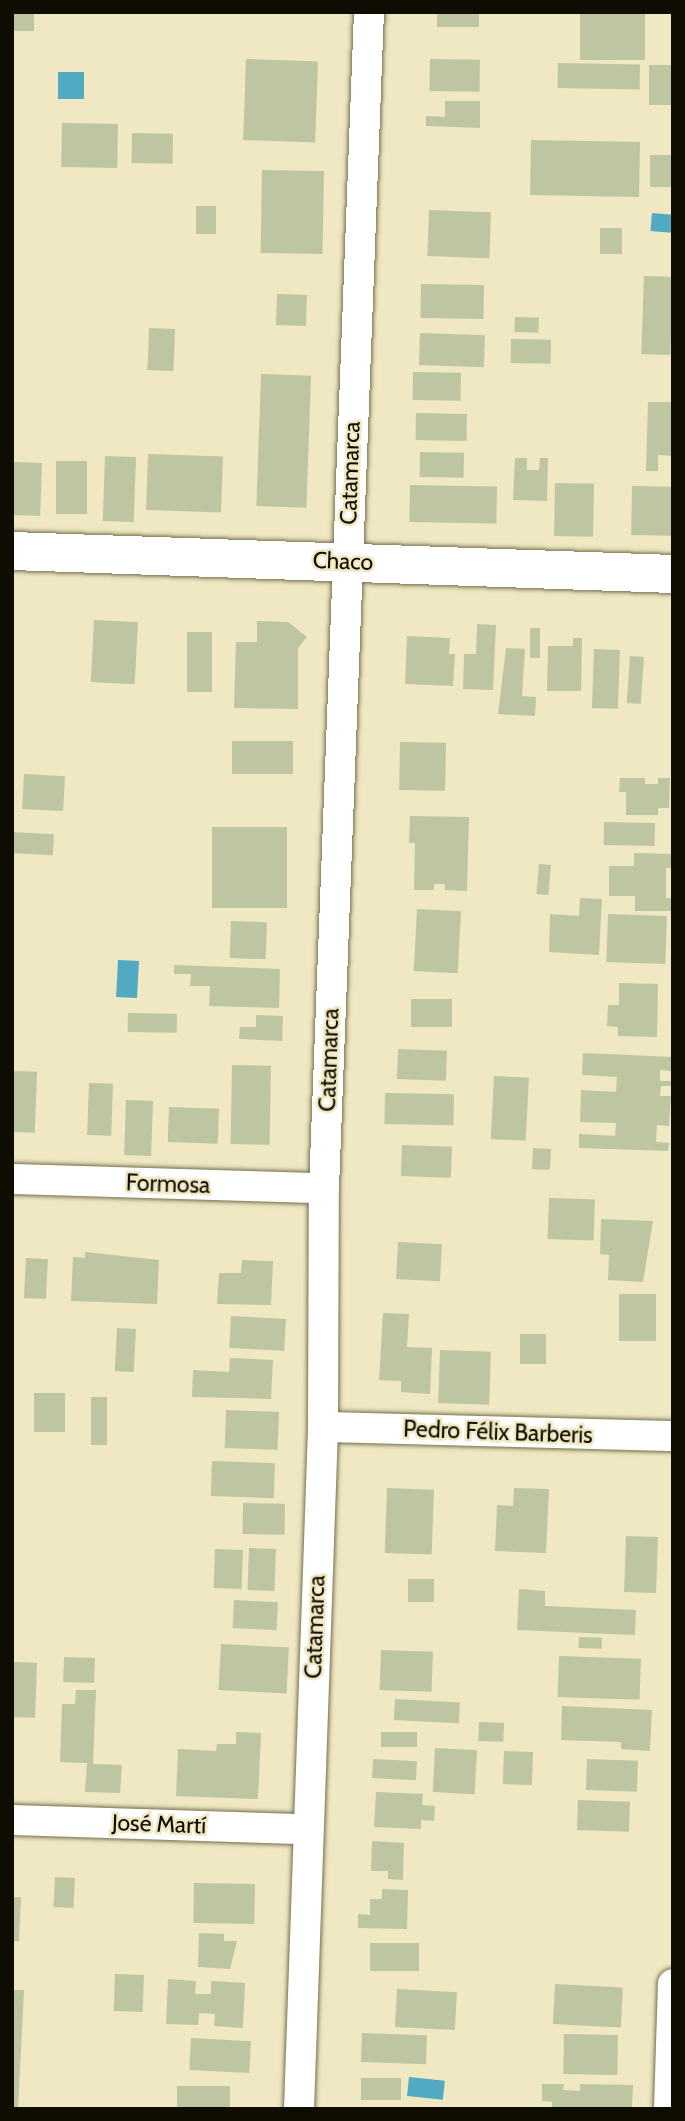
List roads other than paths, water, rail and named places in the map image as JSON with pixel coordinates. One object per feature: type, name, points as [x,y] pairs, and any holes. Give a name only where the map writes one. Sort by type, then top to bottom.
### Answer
[{"type":"main road","name":"Chaco","points":[[12,551],[673,574]]},
{"type":"street","name":"Catamarca","points":[[299,2109],[306,1829],[323,1427],[324,1188],[369,12]]},
{"type":"street","name":"Formosa","points":[[12,1179],[324,1188]]},
{"type":"street","name":"Pedro Félix Barberis","points":[[323,1427],[673,1436]]},
{"type":"street","name":"José Martí","points":[[12,1819],[306,1829]]},
{"type":"street","points":[[669,2109],[673,1984]]},
{"type":"water","points":[[58,72],[84,72],[84,99],[58,99]]},
{"type":"water","points":[[652,213],[673,215],[671,233],[650,231]]},
{"type":"water","points":[[118,960],[139,961],[137,998],[116,997]]},
{"type":"water","points":[[409,2077],[445,2081],[443,2100],[407,2096]]}]
